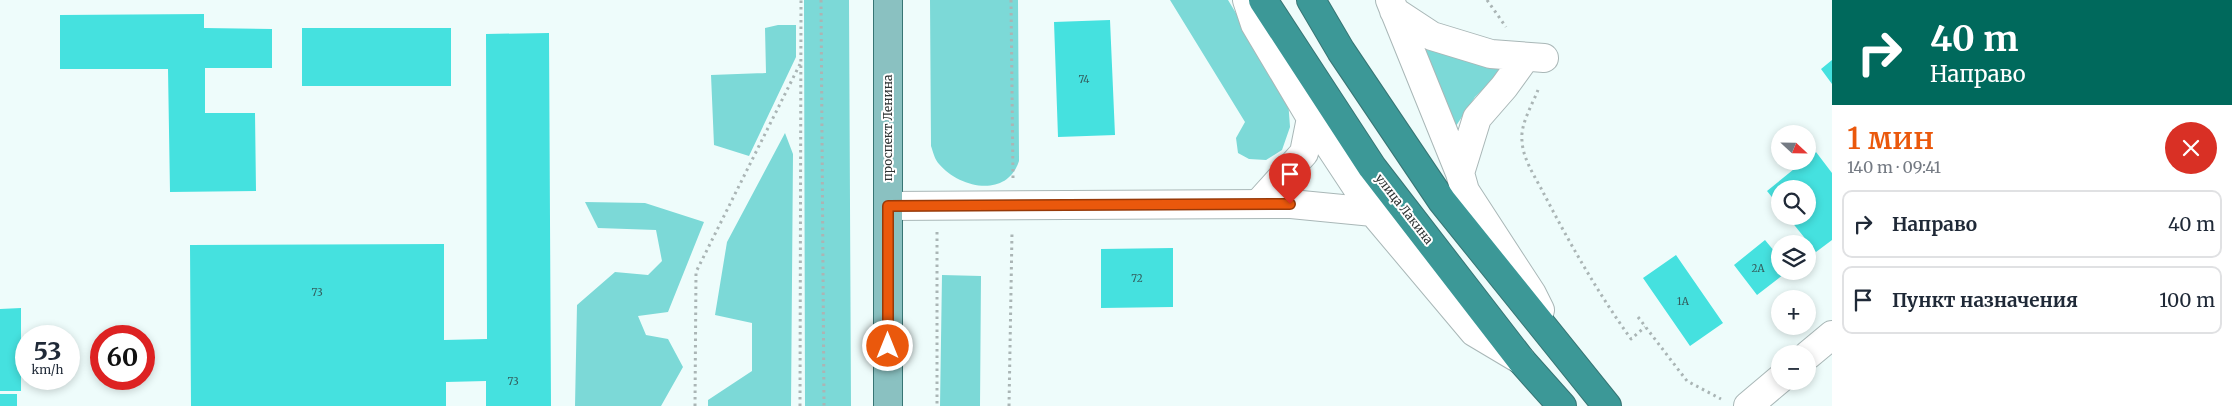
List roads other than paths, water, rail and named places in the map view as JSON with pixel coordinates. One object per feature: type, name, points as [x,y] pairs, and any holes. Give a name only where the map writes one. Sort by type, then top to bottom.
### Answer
[{"type":"highway","name":"улица Лакина","points":[[1263,0],[1372,167],[1521,360],[1562,406]]},
{"type":"highway","points":[[1311,0],[1341,50],[1442,201],[1607,406]]},
{"type":"main road","name":"проспект Ленина","points":[[888,0],[888,406]]},
{"type":"street","points":[[1247,0],[1255,24],[1311,118],[1373,212],[1474,332],[1521,360]]},
{"type":"street","points":[[1392,6],[1460,173],[1465,191],[1532,294],[1558,347]]},
{"type":"street","points":[[1392,6],[1432,36],[1491,54],[1535,58],[1504,86],[1477,118],[1460,173]]},
{"type":"street","points":[[1258,204],[1304,153],[1311,118]]},
{"type":"street","points":[[888,206],[1290,204],[1373,212]]},
{"type":"street","points":[[1816,348],[1832,334]]},
{"type":"street","points":[[1748,406],[1771,387]]}]
